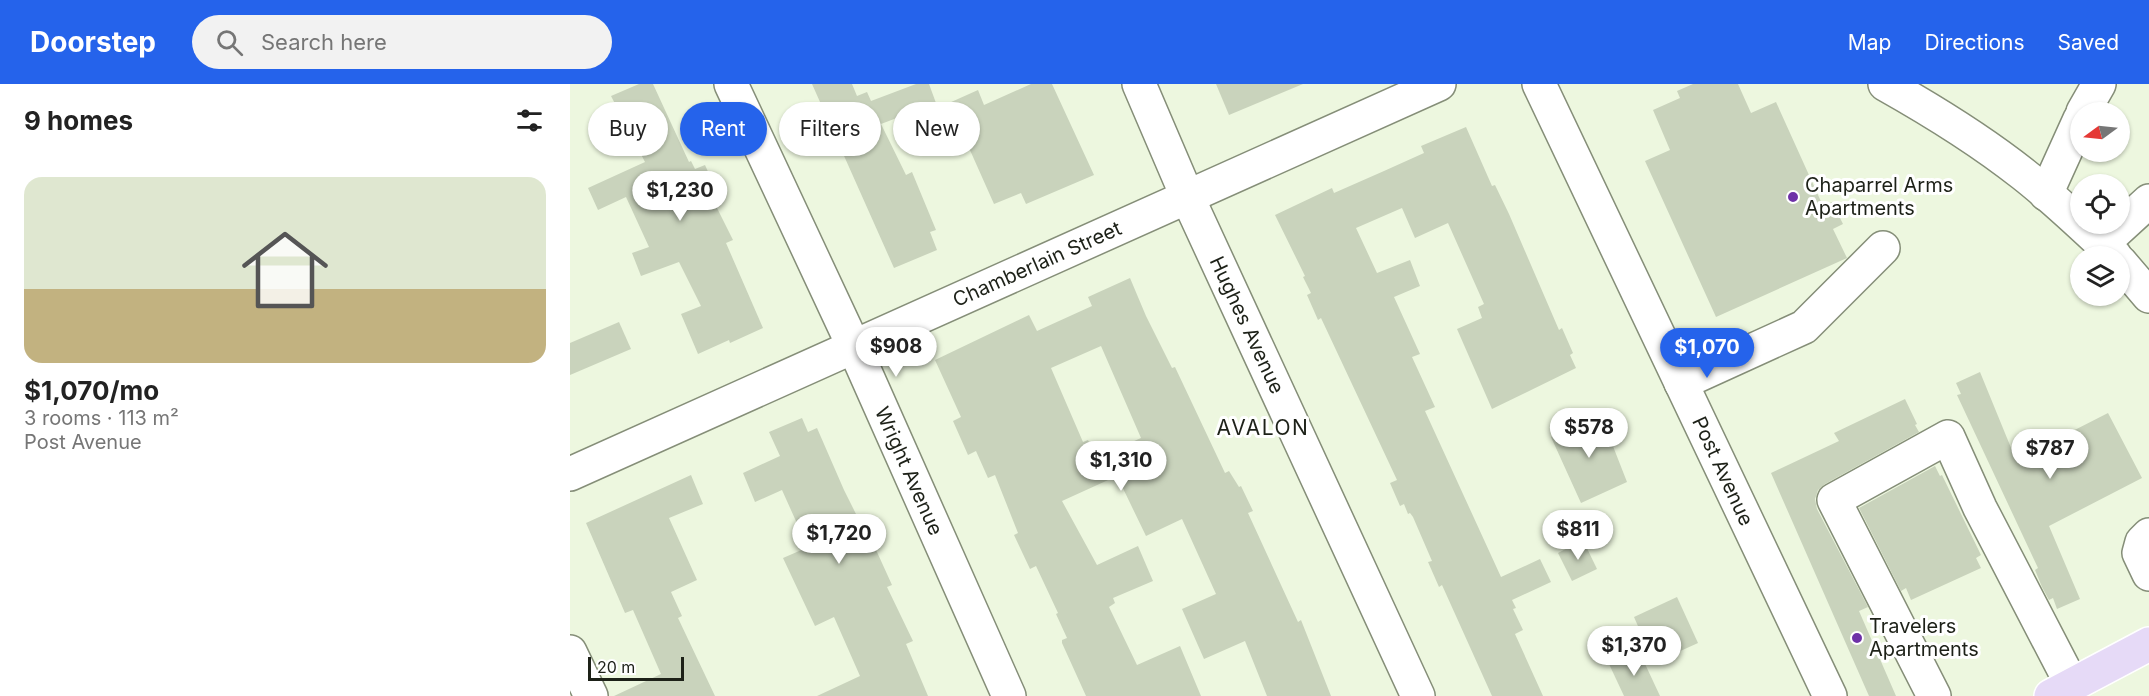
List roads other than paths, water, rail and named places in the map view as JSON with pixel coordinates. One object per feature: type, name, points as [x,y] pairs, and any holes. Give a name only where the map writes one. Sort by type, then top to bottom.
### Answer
[{"type":"main road","points":[[2062,691],[2149,644]]},
{"type":"street","name":"Wright Avenue","points":[[730,84],[854,347],[1009,696]]},
{"type":"street","name":"Hughes Avenue","points":[[1139,84],[1187,196],[1418,696]]},
{"type":"street","name":"Chamberlain Street","points":[[570,474],[1439,84]]},
{"type":"street","name":"Post Avenue","points":[[1539,84],[1830,696]]},
{"type":"street","points":[[1885,84],[1918,92],[2022,173],[2103,246]]},
{"type":"street","points":[[2089,102],[2099,84]]},
{"type":"street","points":[[2046,194],[2070,141]]},
{"type":"street","points":[[2118,246],[2149,201]]},
{"type":"street","points":[[1681,383],[1804,327],[1883,248]]},
{"type":"street","points":[[2130,274],[2149,296]]},
{"type":"street","points":[[1934,696],[1834,500],[1948,437],[2062,691]]},
{"type":"street","points":[[2149,535],[2142,542],[2139,553],[2149,574]]},
{"type":"street","points":[[570,652],[591,696]]},
{"type":"place","name":"Chaparrel Arms Apartments","points":[[1793,197]]},
{"type":"place","name":"Travelers Apartments","points":[[1857,638]]},
{"type":"district","name":"AVALON","points":[[1263,427]]}]
